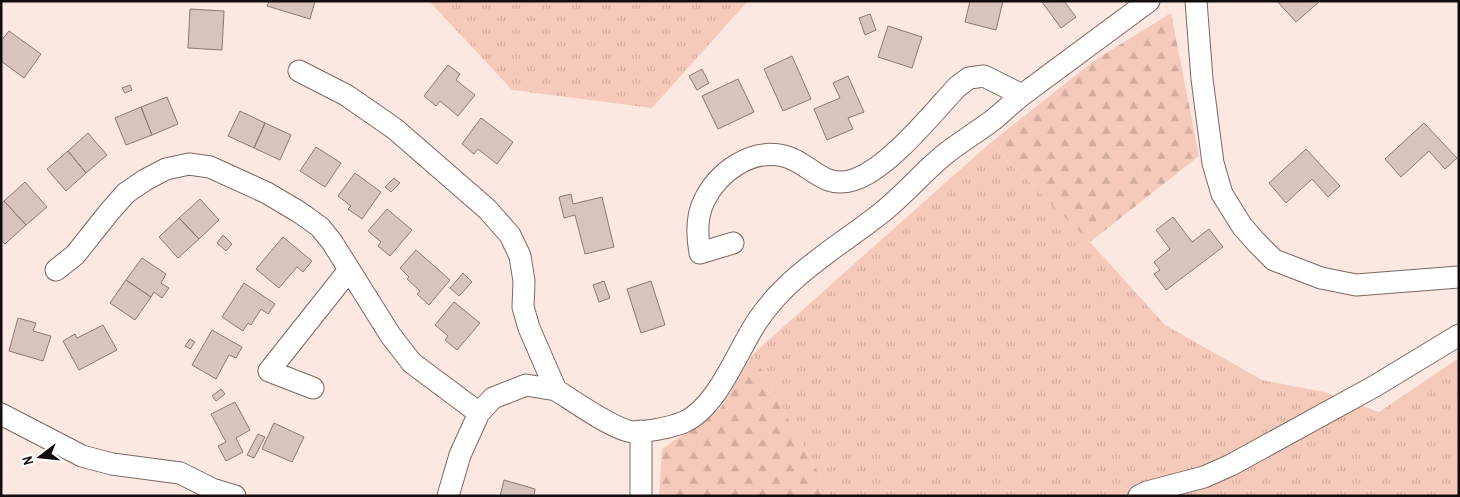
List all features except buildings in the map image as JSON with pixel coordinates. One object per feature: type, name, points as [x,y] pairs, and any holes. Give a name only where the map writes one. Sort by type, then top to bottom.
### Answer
[{"type":"street","points":[[448,496],[460,454],[479,413],[493,398],[526,385],[556,390],[630,432],[684,422],[696,414],[713,397],[759,319],[791,281],[882,212],[944,155],[996,118],[1008,105],[1149,1]]},
{"type":"street","points":[[1196,1],[1202,79],[1213,162],[1222,194],[1242,226],[1256,242],[1274,260],[1321,278],[1356,285],[1405,280],[1459,278]]},
{"type":"street","points":[[299,71],[346,96],[395,129],[486,209],[510,235],[520,256],[524,280],[523,307],[529,328],[556,390]]},
{"type":"street","points":[[733,243],[700,253],[698,224],[704,202],[714,186],[730,169],[748,158],[769,154],[785,156],[820,177],[836,183],[853,180],[872,171],[894,153],[957,87],[969,78],[984,76],[1022,95]]},
{"type":"street","points":[[56,270],[75,255],[126,192],[166,170],[189,164],[210,167],[267,193],[320,227],[391,336],[412,363],[479,413]]},
{"type":"street","points":[[313,388],[269,371],[349,270]]},
{"type":"street","points":[[1139,496],[1154,490],[1204,477],[1231,465],[1375,386],[1459,335]]},
{"type":"street","points":[[1,414],[82,456],[112,464],[180,473],[212,489],[235,496]]},
{"type":"street","points":[[641,431],[641,496]]},
{"type":"green space","points":[[429,1],[748,1],[652,108],[512,90]]},
{"type":"green space","points":[[1171,13],[1199,156],[1090,242],[990,143],[1095,60]]},
{"type":"green space","points":[[990,143],[1090,242],[1165,325],[1262,380],[1324,392],[1379,412],[1459,358],[1459,496],[831,496],[753,354]]},
{"type":"green space","points":[[753,354],[831,496],[659,496],[662,449],[720,409]]}]
